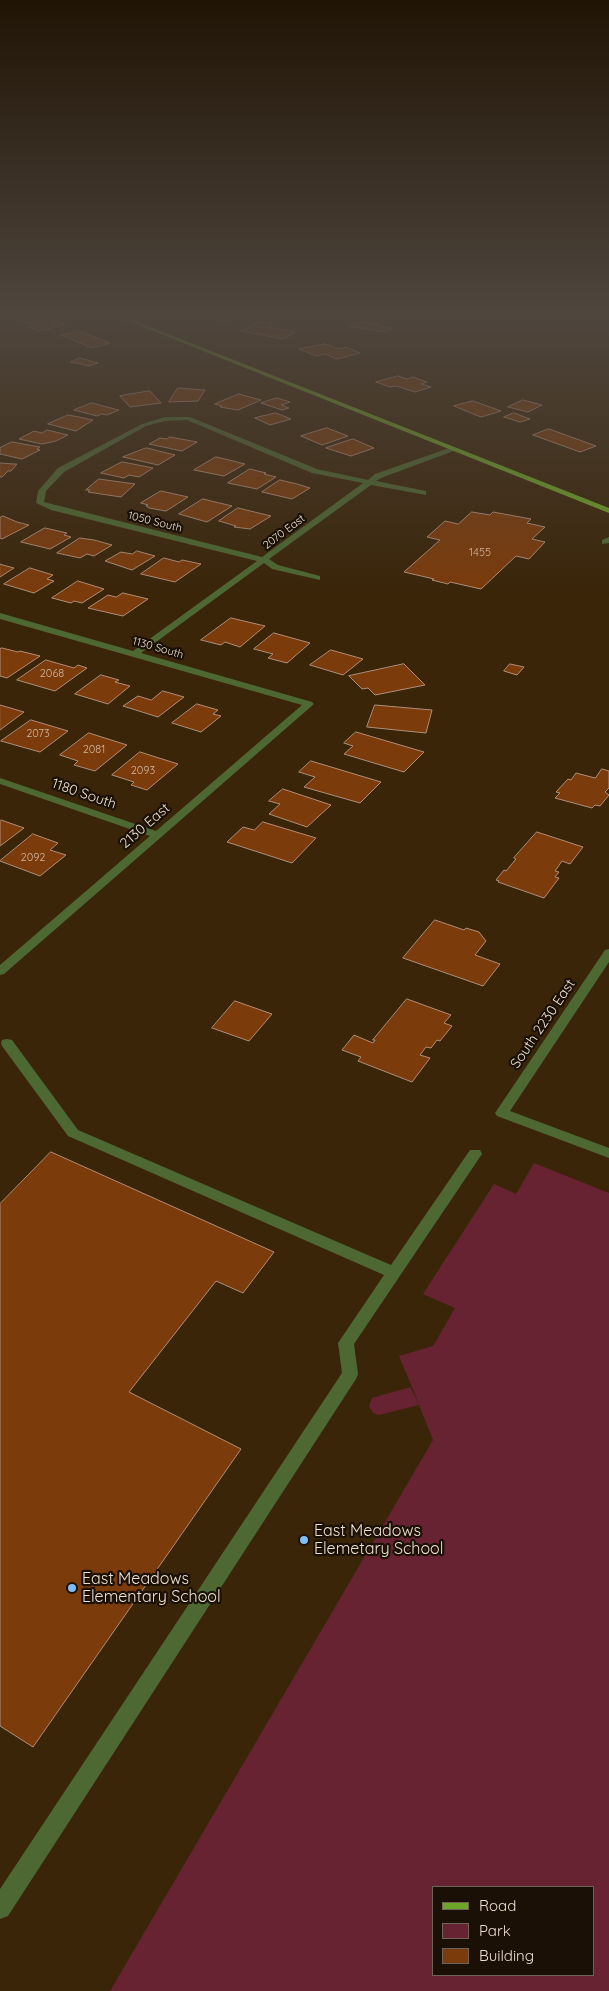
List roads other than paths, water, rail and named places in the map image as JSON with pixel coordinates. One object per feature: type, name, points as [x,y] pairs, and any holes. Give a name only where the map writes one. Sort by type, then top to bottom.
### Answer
[{"type":"main road","points":[[356,410],[609,511]]},
{"type":"street","name":"1050 South","points":[[317,578],[275,567],[265,560],[54,508],[40,503],[42,491],[60,470],[144,425],[165,419],[188,418],[315,471],[370,482]]},
{"type":"street","name":"2070 East","points":[[136,653],[378,476],[455,449]]},
{"type":"street","points":[[370,482],[423,493]]},
{"type":"street","name":"1130 South","points":[[0,616],[136,653],[309,704]]},
{"type":"street","name":"2130 East","points":[[0,971],[309,704]]},
{"type":"street","name":"1180 South","points":[[0,781],[157,835]]},
{"type":"street","name":"South 2230 East","points":[[609,953],[502,1113],[609,1153]]},
{"type":"street","points":[[7,1043],[72,1133],[394,1274]]},
{"type":"street","points":[[0,1908],[350,1374],[346,1344],[475,1154]]},
{"type":"place","name":"East Meadows Elemetary School","points":[[304,1540]]},
{"type":"place","name":"East Meadows Elementary School","points":[[72,1588]]}]
